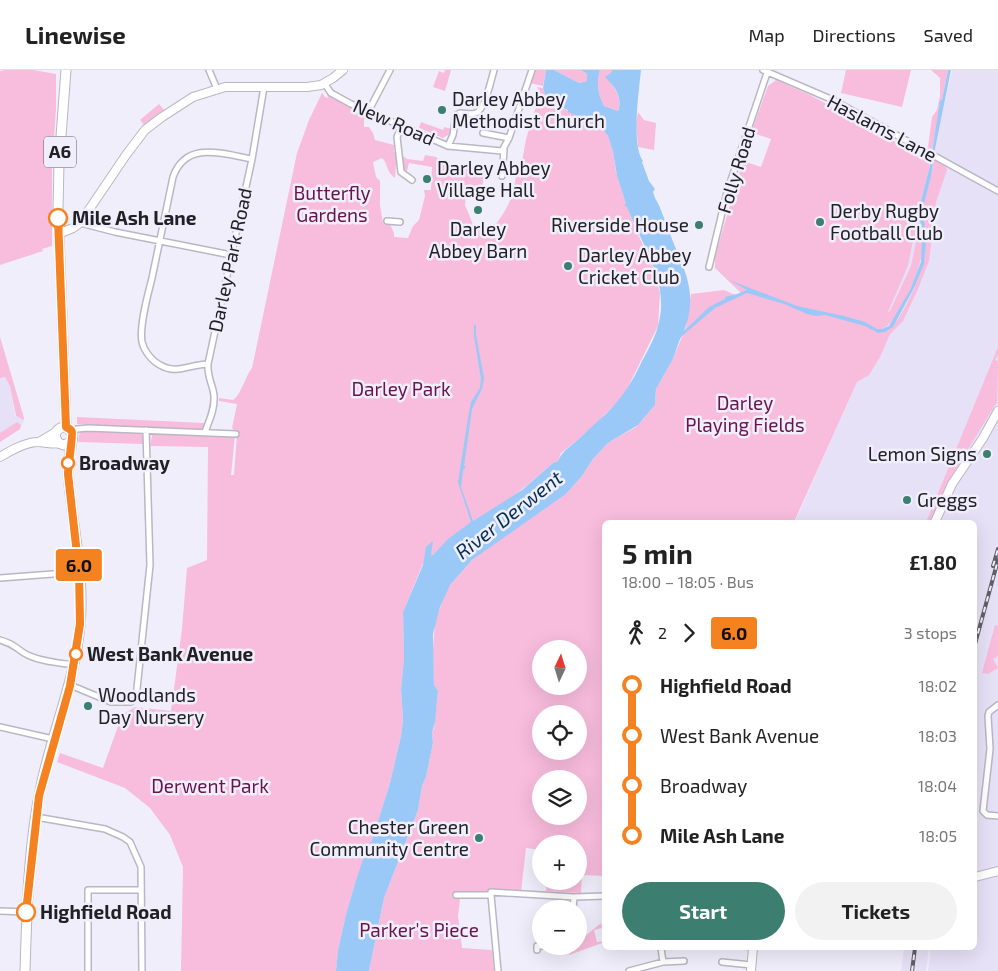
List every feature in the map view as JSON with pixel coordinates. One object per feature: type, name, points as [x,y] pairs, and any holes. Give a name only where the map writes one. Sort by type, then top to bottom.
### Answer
[{"type":"main road","name":"A6","points":[[66,70],[59,163],[58,234],[69,429]]},
{"type":"main road","points":[[25,971],[26,912],[41,784],[70,686],[80,624],[79,572],[68,474],[65,458],[55,439],[59,428],[69,429],[73,438],[68,474]]},
{"type":"main road","points":[[58,444],[64,445],[71,442]]},
{"type":"street","points":[[209,70],[217,89]]},
{"type":"street","points":[[58,234],[73,228],[80,222],[145,130],[187,101],[225,87],[306,87],[323,84],[343,70]]},
{"type":"street","points":[[368,112],[390,70]]},
{"type":"street","points":[[448,146],[458,113],[475,114],[479,111],[484,102],[494,70]]},
{"type":"street","points":[[502,176],[502,150],[509,138],[532,70]]},
{"type":"street","name":"Haslams Lane","points":[[765,72],[832,100],[998,191]]},
{"type":"street","name":"Folly Road","points":[[709,268],[727,192],[765,72]]},
{"type":"street","name":"New Road","points":[[323,84],[332,93],[368,112],[448,146],[502,150]]},
{"type":"street","name":"Darley Park Road","points":[[205,432],[213,405],[214,394],[208,378],[208,364],[252,159],[264,87]]},
{"type":"street","points":[[402,125],[397,137],[401,172],[412,180]]},
{"type":"street","points":[[483,133],[509,138]]},
{"type":"street","points":[[208,364],[181,370],[162,366],[150,356],[142,343],[141,336],[145,312],[173,177],[183,161],[195,154],[211,152],[252,159]]},
{"type":"street","points":[[387,221],[400,222]]},
{"type":"street","points":[[80,222],[105,230],[231,255]]},
{"type":"street","points":[[936,520],[956,478],[983,438],[998,411]]},
{"type":"street","points":[[69,429],[88,428],[236,434]]},
{"type":"street","points":[[70,686],[111,702],[131,702],[136,698],[150,565],[146,430]]},
{"type":"street","points":[[0,457],[22,446],[39,442],[56,432]]},
{"type":"street","points":[[39,442],[58,444]]},
{"type":"street","points":[[0,578],[79,572]]},
{"type":"street","points":[[0,640],[12,643],[25,654],[74,665]]},
{"type":"street","points":[[998,705],[989,712],[990,749],[984,812],[987,815],[998,816]]},
{"type":"street","points":[[0,727],[54,739]]},
{"type":"street","points":[[36,817],[105,829],[130,842],[141,867],[142,971]]},
{"type":"street","points":[[977,876],[998,871]]},
{"type":"street","points":[[88,971],[88,890],[141,890]]},
{"type":"street","points":[[498,971],[491,892],[574,897],[602,896]]},
{"type":"street","points":[[456,895],[492,895]]},
{"type":"street","points":[[0,911],[26,912]]},
{"type":"street","points":[[662,950],[663,962]]},
{"type":"street","points":[[722,962],[751,968],[753,950]]},
{"type":"street","points":[[629,971],[663,962],[684,961]]},
{"type":"shaded area","points":[[952,70],[998,70],[998,971],[928,971],[931,950],[977,950],[977,520],[796,520],[908,266]]},
{"type":"shaded area","points":[[5,377],[10,385],[15,416],[24,420],[20,429],[0,442],[0,378]]},
{"type":"shaded area","points":[[904,950],[929,950],[926,971],[901,971]]},
{"type":"green space","points":[[33,70],[56,74],[56,109],[52,167],[52,246],[42,249],[43,251],[0,265],[0,71]]},
{"type":"green space","points":[[445,70],[451,70],[445,91],[433,87],[439,71],[444,73]]},
{"type":"green space","points":[[533,70],[546,70],[543,86],[529,83]]},
{"type":"green space","points":[[554,70],[581,70],[587,74],[587,81],[579,83]]},
{"type":"green space","points":[[600,70],[612,70],[610,82],[617,92],[619,99],[618,111],[604,106],[600,97],[598,80]]},
{"type":"green space","points":[[846,70],[911,70],[902,107],[841,93]]},
{"type":"green space","points":[[931,70],[948,70],[939,106],[932,150],[928,147],[932,117],[937,110],[940,96],[940,78]]},
{"type":"green space","name":"Darley Playing Fields","points":[[776,80],[810,95],[856,120],[859,124],[926,157],[931,156],[919,217],[922,248],[920,260],[908,295],[889,325],[882,329],[885,332],[891,328],[904,309],[916,285],[924,262],[922,208],[934,159],[946,167],[947,170],[936,202],[929,261],[918,289],[903,321],[890,334],[880,357],[869,375],[857,382],[795,520],[602,520],[602,876],[587,875],[587,835],[532,835],[532,849],[526,848],[521,892],[455,892],[460,900],[458,916],[462,948],[492,950],[494,971],[369,971],[384,898],[418,810],[433,743],[432,733],[438,691],[434,685],[433,650],[435,623],[445,593],[471,561],[566,494],[608,443],[636,427],[655,405],[656,389],[673,359],[686,327],[691,294],[724,290],[738,296],[742,294],[715,268],[715,256],[743,161],[761,167],[771,139],[753,133],[752,130],[768,86]],"holes":[[[914,237],[917,237],[911,266],[888,312],[908,266]]]},
{"type":"green space","name":"Darley Park","points":[[537,87],[543,88],[546,97],[550,96],[553,98],[554,104],[600,126],[608,136],[623,195],[635,228],[652,264],[660,293],[658,326],[627,389],[617,403],[561,453],[558,461],[517,493],[462,529],[424,561],[403,612],[404,658],[401,689],[403,720],[401,736],[390,783],[346,914],[338,950],[336,971],[182,971],[183,867],[170,835],[150,808],[125,788],[57,762],[60,753],[103,768],[122,715],[135,707],[171,711],[182,629],[187,568],[207,560],[208,447],[150,446],[153,430],[235,435],[231,475],[234,475],[237,434],[232,428],[237,404],[219,401],[219,398],[233,400],[236,398],[252,368],[297,153],[309,120],[322,93],[328,98],[327,92],[372,115],[370,121],[364,119],[364,127],[369,127],[375,140],[394,145],[394,152],[407,159],[423,161],[425,155],[436,157],[443,162],[484,175],[481,195],[466,195],[465,205],[474,230],[492,229],[508,205],[515,183],[517,163],[522,162],[526,139],[540,93]],"holes":[[[382,158],[390,173],[395,178],[396,164],[407,171],[409,163],[432,167],[431,190],[424,190],[425,196],[419,220],[413,226],[408,238],[394,237],[390,224],[385,225],[383,223],[380,205],[380,181],[376,177],[373,162]]]},
{"type":"green space","points":[[159,104],[165,111],[146,128],[140,120]]},
{"type":"green space","points":[[638,112],[644,120],[656,123],[654,150],[638,147],[636,124]]},
{"type":"green space","points":[[421,122],[443,130],[444,127],[452,129],[451,133],[443,138],[419,128]]},
{"type":"green space","points":[[0,337],[24,420],[16,416],[10,386],[5,377],[0,378]]},
{"type":"green space","points":[[998,347],[998,355],[995,360],[998,361],[997,402],[948,482],[931,520],[927,520]]},
{"type":"green space","points":[[77,417],[204,423],[204,431],[77,424]]},
{"type":"green space","points":[[17,422],[21,425],[20,429],[0,442],[0,433]]},
{"type":"green space","points":[[80,432],[141,433],[143,444],[78,442]]},
{"type":"green space","points":[[995,625],[998,626],[998,656],[993,659],[998,668],[988,674],[982,673]]},
{"type":"green space","name":"Darley Playing Fields","points":[[546,890],[581,890],[581,893]]},
{"type":"green space","points":[[601,923],[602,928],[594,930],[597,942],[602,941],[602,943],[587,948],[587,934]]},
{"type":"water","name":"River Derwent","points":[[546,70],[554,70],[579,83],[587,81],[587,74],[581,70],[600,70],[598,88],[600,97],[604,106],[618,111],[619,97],[605,77],[612,70],[641,70],[637,143],[649,181],[655,189],[653,192],[655,198],[662,211],[688,281],[690,304],[684,331],[709,307],[725,299],[725,297],[747,290],[729,280],[797,306],[865,322],[877,329],[889,326],[910,290],[921,262],[922,239],[919,209],[930,165],[940,101],[942,100],[948,70],[951,70],[923,208],[926,241],[924,264],[915,286],[893,327],[885,332],[878,333],[865,326],[825,315],[807,314],[784,304],[747,293],[715,308],[680,339],[673,359],[656,389],[655,405],[638,425],[608,443],[566,494],[472,560],[450,585],[440,607],[433,634],[434,685],[438,691],[432,733],[433,743],[418,810],[384,898],[369,971],[336,971],[338,950],[346,914],[390,783],[401,736],[403,720],[401,689],[404,658],[403,612],[423,565],[426,547],[433,541],[431,555],[433,555],[448,539],[471,522],[458,482],[471,402],[480,388],[481,379],[474,336],[474,324],[476,326],[484,378],[482,389],[472,409],[464,466],[466,467],[463,470],[461,487],[473,521],[522,490],[553,463],[558,461],[565,451],[612,408],[635,375],[652,342],[659,322],[661,307],[657,277],[627,207],[624,205],[626,204],[617,176],[608,136],[600,126],[568,112],[568,110],[554,104],[553,98],[550,96],[546,97],[543,88]]},
{"type":"railway","points":[[993,566],[998,549]]},
{"type":"railway","points":[[977,637],[998,560]]},
{"type":"railway","points":[[912,971],[915,950]]},
{"type":"bus line","name":"6.0","points":[[26,912],[41,784],[70,686],[80,624],[79,572],[68,474],[73,435],[66,427],[58,218]]},
{"type":"place","name":"Darley Abbey Methodist Church","points":[[442,110]]},
{"type":"place","name":"Darley Abbey Village Hall","points":[[427,179]]},
{"type":"place","name":"Darley Abbey Barn","points":[[478,210]]},
{"type":"place","name":"Mile Ash Lane","points":[[58,218]]},
{"type":"place","name":"Derby Rugby Football Club","points":[[820,222]]},
{"type":"place","name":"Riverside House","points":[[699,225]]},
{"type":"place","name":"Darley Abbey Cricket Club","points":[[568,266]]},
{"type":"place","name":"Lemon Signs","points":[[987,454]]},
{"type":"place","name":"Broadway","points":[[68,463]]},
{"type":"place","name":"Greggs","points":[[907,500]]},
{"type":"place","name":"West Bank Avenue","points":[[76,654]]},
{"type":"place","name":"Woodlands Day Nursery","points":[[88,706]]},
{"type":"place","name":"Chester Green Community Centre","points":[[479,838]]},
{"type":"place","name":"Highfield Road","points":[[26,912]]},
{"type":"park label","name":"Butterfly Gardens","points":[[332,204]]},
{"type":"park label","name":"Derwent Park","points":[[210,786]]},
{"type":"park label","name":"Parker's Piece","points":[[419,930]]}]
